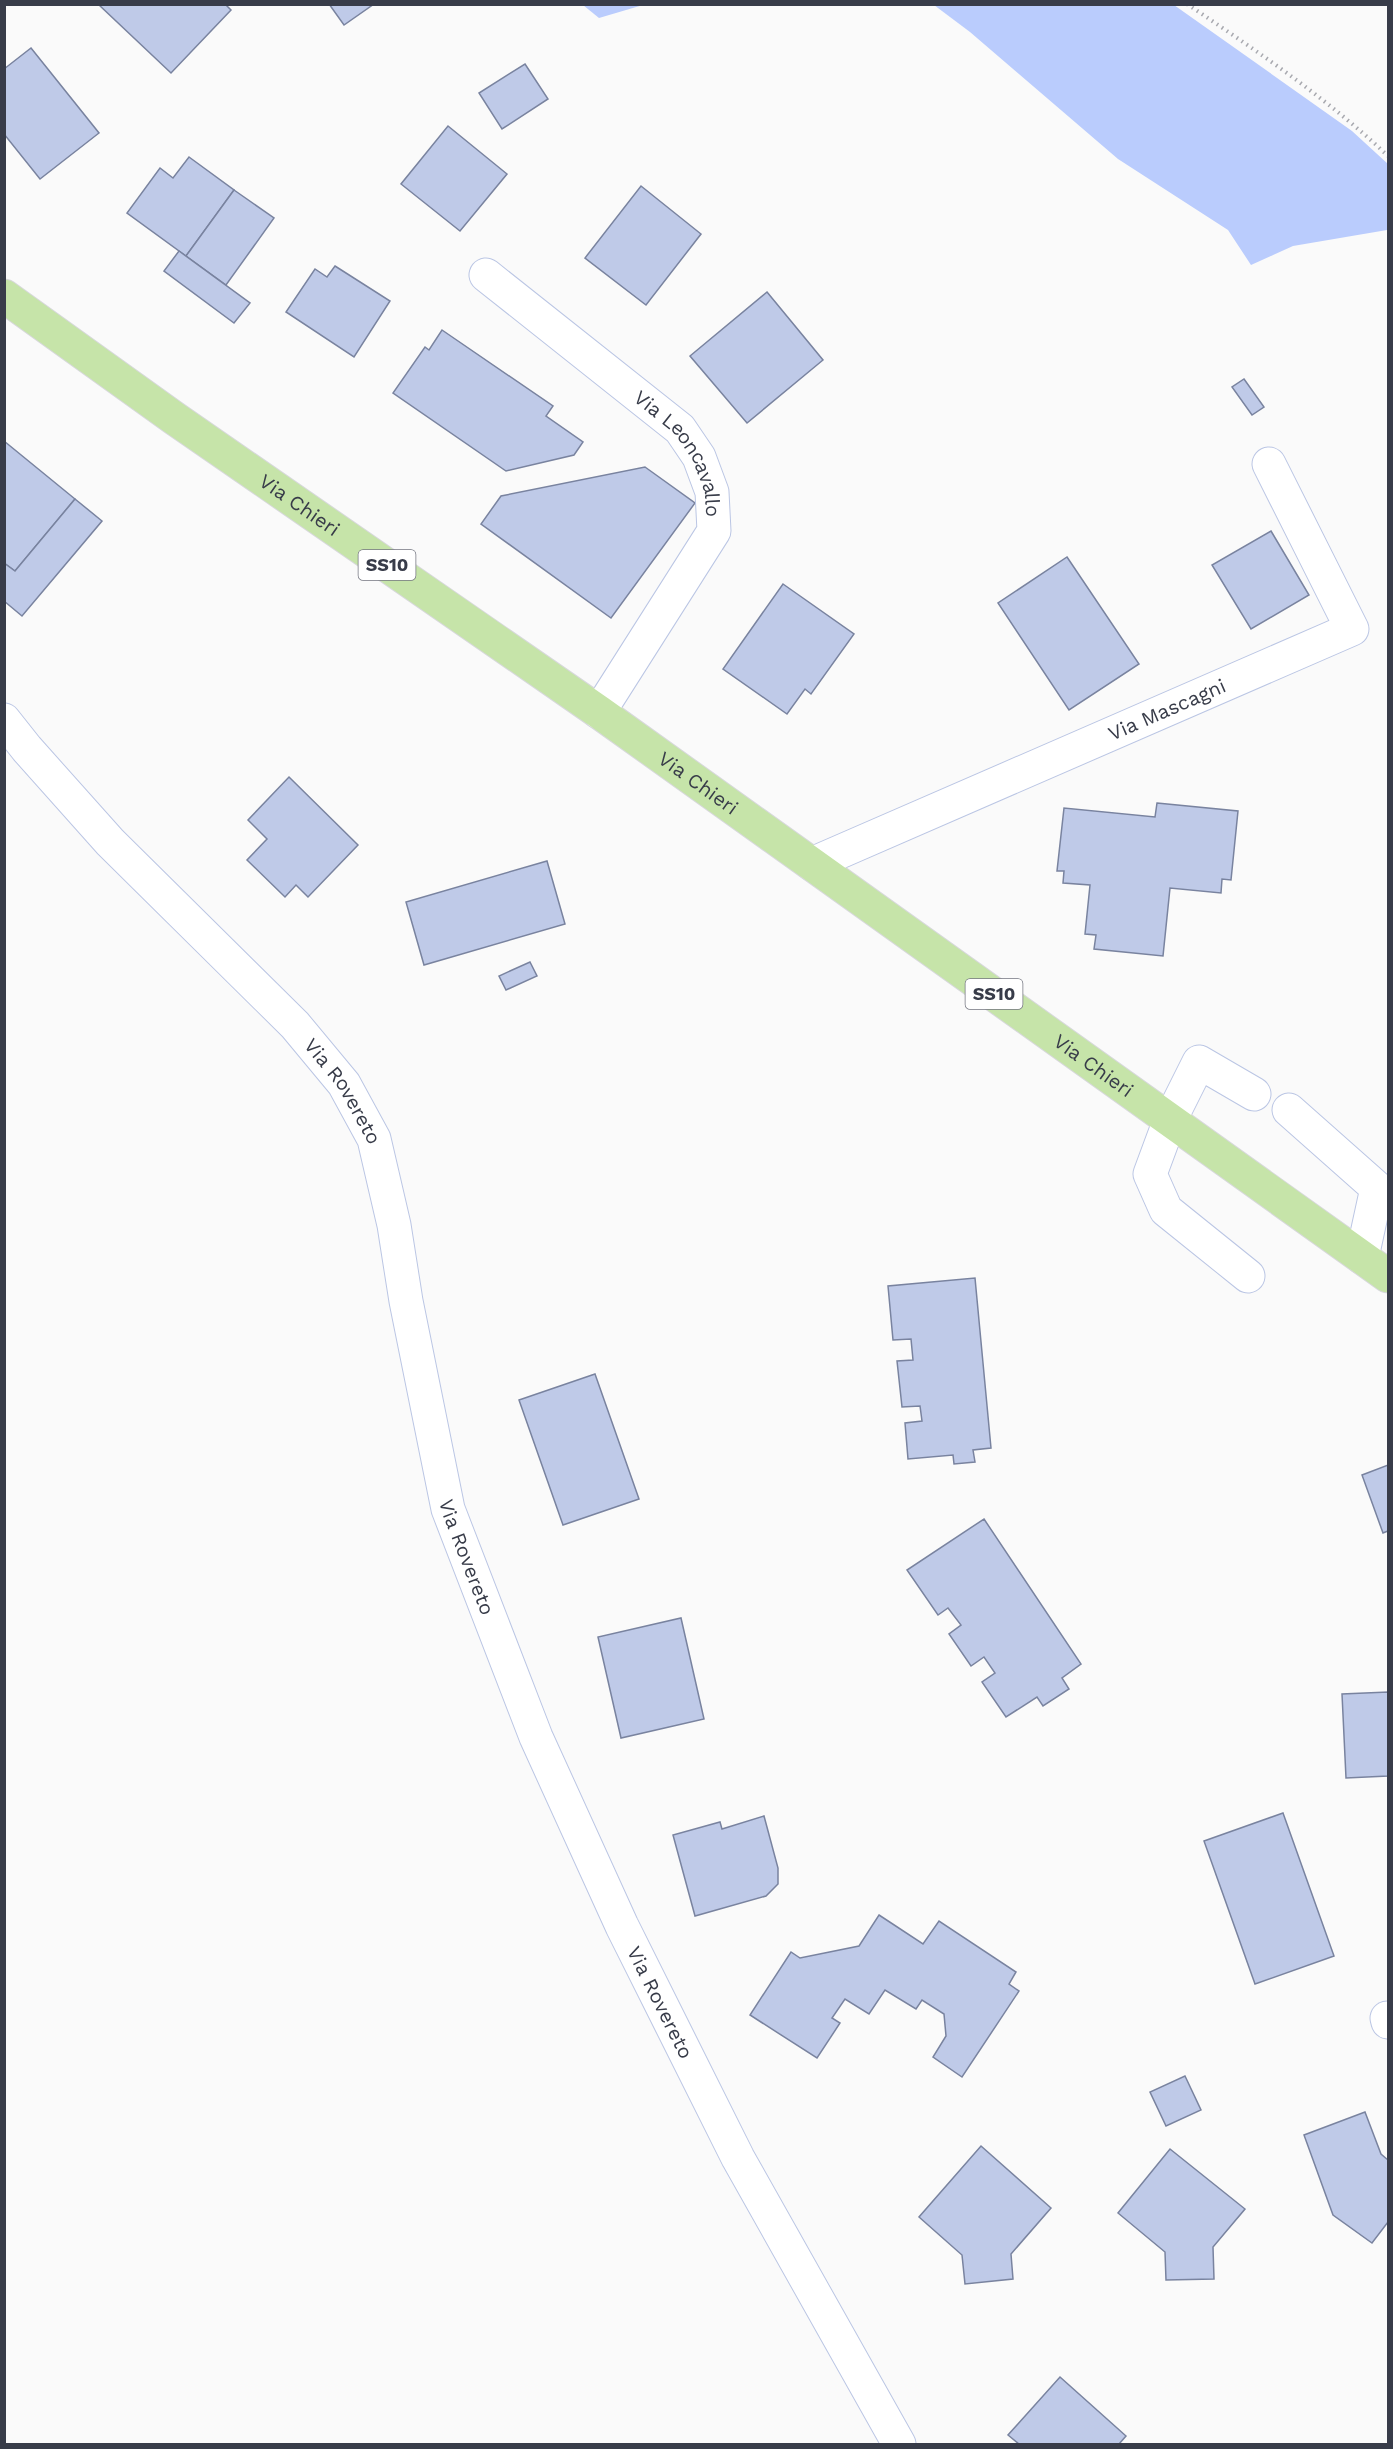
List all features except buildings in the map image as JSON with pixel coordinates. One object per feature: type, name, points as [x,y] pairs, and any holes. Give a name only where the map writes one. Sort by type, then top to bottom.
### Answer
[{"type":"main road","name":"Via Chieri","points":[[4,296],[174,418],[599,712],[1389,1276]]},
{"type":"street","name":"Via Leoncavallo","points":[[486,275],[680,429],[699,457],[712,492],[714,531],[599,712]]},
{"type":"street","name":"Via Mascagni","points":[[812,864],[1352,629],[1269,464]]},
{"type":"street","name":"Via Rovereto","points":[[4,720],[16,754],[110,842],[295,1025],[344,1084],[374,1138],[394,1225],[406,1301],[448,1509],[536,1737],[622,1926],[738,2158],[899,2445]]},
{"type":"street","points":[[1248,1276],[1166,1210],[1150,1174],[1170,1120],[1199,1062],[1254,1094]]},
{"type":"street","points":[[1290,1110],[1377,1188],[1362,1257]]},
{"type":"path","points":[[1187,4],[1329,106],[1362,131],[1389,156]]},
{"type":"shaded area","points":[[583,5],[643,5],[599,18]]},
{"type":"shaded area","points":[[934,5],[1174,5],[1352,131],[1388,164],[1388,232],[1387,230],[1293,246],[1251,265],[1228,230],[1118,159],[970,32]]}]
